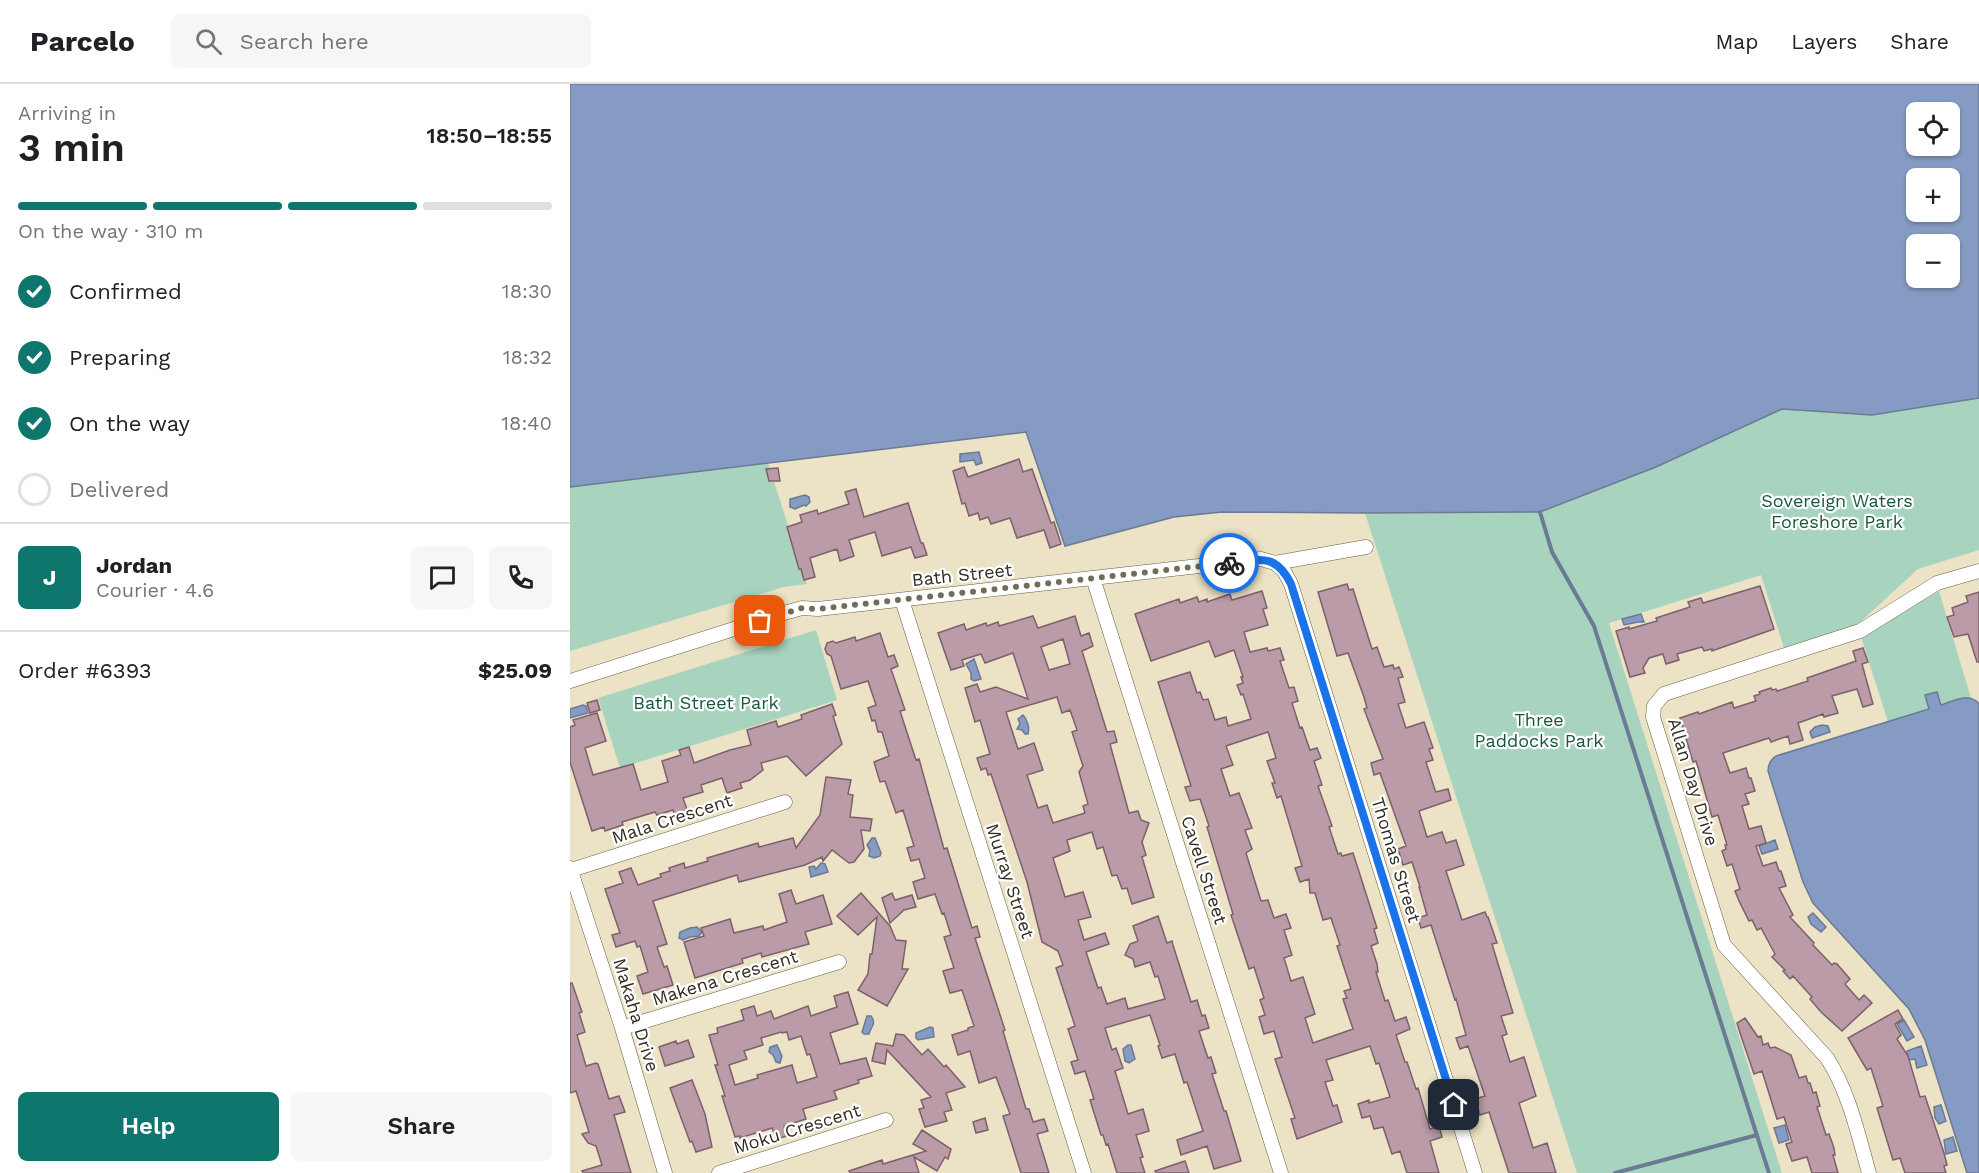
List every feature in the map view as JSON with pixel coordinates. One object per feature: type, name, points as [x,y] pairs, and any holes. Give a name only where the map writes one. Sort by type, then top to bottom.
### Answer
[{"type":"street","name":"Bath Street","points":[[570,681],[802,608],[818,609],[1261,560],[1275,563],[1366,547]]},
{"type":"street","name":"Thomas Street","points":[[1275,563],[1284,571],[1291,584],[1475,1173]]},
{"type":"street","name":"Allan Day Drive","points":[[1869,1173],[1838,1075],[1827,1058],[1724,945],[1653,717],[1654,706],[1664,694],[1860,631],[1937,583],[1979,571]]},
{"type":"street","name":"Cavell Street","points":[[1093,578],[1281,1173]]},
{"type":"street","name":"Murray Street","points":[[902,600],[1084,1173]]},
{"type":"street","name":"Mala Crescent","points":[[570,869],[785,802]]},
{"type":"street","name":"Makaha Drive","points":[[570,869],[622,1028],[665,1173]]},
{"type":"street","name":"Makena Crescent","points":[[622,1028],[839,962]]},
{"type":"street","name":"Moku Crescent","points":[[719,1173],[886,1120]]},
{"type":"green space","points":[[1979,185],[1979,550],[1918,569],[1856,626],[1784,648],[1761,575],[1609,623],[1782,1173],[1577,1173],[1365,513],[1222,512],[1174,517],[1065,546],[1924,222],[1960,222],[1960,203]]},
{"type":"green space","points":[[768,463],[807,584],[784,587],[570,651],[570,487]]},
{"type":"green space","points":[[1939,591],[1971,698],[1941,705],[1937,692],[1925,695],[1929,709],[1888,722],[1861,637]]},
{"type":"green space","name":"Bath Street Park","points":[[816,630],[837,700],[620,768],[598,698]]},
{"type":"water","points":[[570,84],[1979,84],[1979,398],[1872,415],[1782,409],[1656,467],[1540,512],[1222,512],[1174,517],[1065,546],[1026,432],[570,487]]},
{"type":"water","points":[[979,452],[982,463],[976,465],[974,460],[960,462],[960,454]]},
{"type":"water","points":[[805,495],[809,497],[810,502],[806,506],[795,509],[790,507],[790,499]]},
{"type":"water","points":[[1641,614],[1644,622],[1624,625],[1622,619]]},
{"type":"water","points":[[974,659],[981,679],[974,681],[971,679],[971,673],[966,664]]},
{"type":"water","points":[[1937,692],[1941,705],[1966,698],[1975,700],[1979,704],[1979,1173],[1967,1173],[1925,1040],[1909,1009],[1813,903],[1803,882],[1768,771],[1770,762],[1776,756],[1929,709],[1925,695]]},
{"type":"water","points":[[586,706],[588,713],[570,718],[570,709]]},
{"type":"water","points":[[1023,715],[1028,724],[1028,734],[1017,729],[1020,724],[1018,719]]},
{"type":"water","points":[[1822,725],[1828,726],[1830,732],[1812,738],[1810,732]]},
{"type":"water","points":[[872,838],[875,838],[881,853],[880,856],[874,858],[869,856],[870,850],[867,845]]},
{"type":"water","points":[[1775,840],[1778,849],[1762,854],[1759,846]]},
{"type":"water","points":[[821,863],[825,864],[828,872],[811,877],[809,867],[814,866],[816,869]]},
{"type":"water","points":[[1813,913],[1826,927],[1821,932],[1811,924],[1808,917]]},
{"type":"water","points":[[697,927],[702,932],[699,936],[683,940],[679,938],[680,932]]},
{"type":"water","points":[[867,1016],[871,1016],[874,1023],[869,1034],[864,1034],[862,1032]]},
{"type":"water","points":[[1904,1020],[1914,1037],[1907,1041],[1897,1024]]},
{"type":"water","points":[[930,1027],[933,1028],[934,1037],[918,1040],[916,1038],[916,1033]]},
{"type":"water","points":[[777,1045],[782,1056],[780,1063],[776,1062],[769,1052],[770,1047]]},
{"type":"water","points":[[1131,1045],[1135,1059],[1129,1063],[1125,1061],[1123,1049]]},
{"type":"water","points":[[1921,1046],[1927,1065],[1917,1068],[1915,1059],[1909,1060],[1907,1051]]},
{"type":"water","points":[[1941,1105],[1946,1121],[1939,1124],[1935,1118],[1934,1107]]},
{"type":"water","points":[[1785,1125],[1789,1140],[1779,1143],[1774,1128]]},
{"type":"water","points":[[1953,1137],[1957,1151],[1946,1154],[1944,1140]]},
{"type":"building","points":[[1019,459],[1023,472],[1032,469],[1061,544],[1050,548],[1044,530],[1017,538],[1010,518],[991,524],[988,517],[980,520],[978,513],[969,516],[965,503],[962,504],[953,471],[964,467],[968,477]]},
{"type":"building","points":[[778,468],[780,481],[769,481],[766,469]]},
{"type":"building","points":[[856,489],[864,517],[908,503],[927,555],[915,558],[911,547],[882,556],[875,532],[849,540],[854,556],[840,561],[837,549],[810,558],[815,577],[804,580],[787,527],[802,522],[800,515],[817,510],[818,514],[849,504],[845,492]]},
{"type":"building","points":[[1347,584],[1349,590],[1353,589],[1372,649],[1377,647],[1384,667],[1393,665],[1394,669],[1399,667],[1403,677],[1398,678],[1405,702],[1398,704],[1406,728],[1424,722],[1433,748],[1429,749],[1433,760],[1426,762],[1435,790],[1436,792],[1448,789],[1451,800],[1419,811],[1427,837],[1442,832],[1446,843],[1456,840],[1464,865],[1446,871],[1462,920],[1485,912],[1488,917],[1497,943],[1492,944],[1513,1013],[1501,1016],[1507,1034],[1502,1036],[1510,1062],[1524,1057],[1536,1096],[1519,1103],[1533,1148],[1547,1143],[1556,1173],[1509,1173],[1489,1112],[1480,1115],[1475,1099],[1485,1096],[1468,1046],[1460,1049],[1456,1038],[1466,1035],[1456,999],[1431,925],[1421,928],[1418,918],[1427,915],[1420,887],[1412,862],[1403,865],[1398,849],[1406,846],[1380,773],[1374,775],[1371,763],[1383,759],[1364,709],[1367,708],[1364,697],[1348,653],[1337,656],[1318,592]]},
{"type":"building","points":[[1760,586],[1774,629],[1712,651],[1712,649],[1704,651],[1702,647],[1677,654],[1679,660],[1666,664],[1663,654],[1649,658],[1643,668],[1645,673],[1630,677],[1616,631],[1657,621],[1656,618],[1690,607],[1688,602],[1701,598],[1703,603]]},
{"type":"building","points":[[1262,591],[1267,608],[1263,609],[1268,625],[1244,632],[1250,652],[1280,648],[1284,660],[1280,661],[1289,688],[1294,687],[1298,701],[1292,703],[1300,728],[1302,727],[1310,750],[1317,748],[1321,758],[1314,761],[1322,785],[1318,786],[1332,826],[1329,827],[1338,854],[1341,853],[1342,856],[1353,853],[1377,928],[1374,929],[1378,943],[1371,946],[1385,1001],[1388,1000],[1395,1021],[1406,1017],[1410,1029],[1396,1035],[1416,1089],[1418,1088],[1430,1129],[1439,1126],[1442,1137],[1430,1141],[1439,1173],[1407,1173],[1400,1151],[1392,1154],[1383,1127],[1374,1129],[1370,1116],[1362,1118],[1358,1104],[1390,1097],[1379,1063],[1376,1064],[1370,1046],[1326,1060],[1333,1080],[1325,1082],[1333,1106],[1337,1105],[1342,1122],[1297,1139],[1291,1119],[1295,1118],[1275,1059],[1282,1057],[1274,1031],[1264,1034],[1259,1017],[1265,1015],[1260,1000],[1264,998],[1254,967],[1249,969],[1231,915],[1233,914],[1200,799],[1190,801],[1185,787],[1191,786],[1158,682],[1190,672],[1197,693],[1200,692],[1203,700],[1208,699],[1215,720],[1226,717],[1228,726],[1251,719],[1243,694],[1241,695],[1237,685],[1243,683],[1241,677],[1243,677],[1234,650],[1215,657],[1209,641],[1151,661],[1135,614],[1179,599],[1180,603],[1197,597],[1199,602],[1207,599],[1207,602],[1230,594],[1232,600]],"holes":[[[1268,732],[1276,758],[1267,761],[1275,783],[1272,783],[1277,798],[1281,796],[1302,866],[1295,868],[1300,882],[1309,879],[1310,893],[1315,893],[1323,920],[1331,918],[1340,945],[1337,946],[1351,989],[1344,991],[1347,998],[1343,999],[1353,1029],[1313,1043],[1305,1018],[1315,1014],[1303,977],[1291,981],[1284,958],[1292,955],[1284,930],[1291,928],[1286,914],[1274,918],[1268,900],[1261,901],[1246,853],[1252,849],[1245,830],[1252,828],[1239,793],[1230,796],[1221,769],[1233,765],[1226,746]]]},
{"type":"building","points":[[1979,592],[1979,662],[1977,662],[1968,634],[1954,637],[1947,617],[1954,615],[1952,608],[1968,602],[1966,596]]},
{"type":"building","points":[[1033,616],[1038,628],[1075,616],[1081,636],[1089,633],[1093,646],[1082,651],[1107,732],[1114,731],[1117,742],[1110,744],[1129,813],[1138,811],[1141,820],[1149,823],[1142,842],[1146,855],[1142,857],[1154,897],[1132,904],[1127,888],[1122,889],[1117,875],[1112,876],[1103,847],[1097,849],[1092,832],[1067,840],[1070,851],[1053,858],[1065,897],[1083,892],[1091,917],[1078,920],[1084,940],[1105,933],[1109,944],[1086,952],[1098,988],[1101,987],[1107,1004],[1125,998],[1128,1009],[1165,999],[1158,976],[1155,977],[1150,962],[1135,967],[1133,959],[1125,955],[1130,944],[1138,941],[1133,926],[1158,916],[1167,943],[1172,941],[1191,1002],[1197,1000],[1202,1016],[1205,1015],[1209,1028],[1199,1031],[1208,1058],[1211,1057],[1216,1073],[1212,1074],[1241,1161],[1214,1169],[1207,1146],[1181,1155],[1177,1140],[1203,1131],[1175,1054],[1162,1058],[1150,1015],[1105,1028],[1112,1050],[1116,1048],[1123,1068],[1115,1071],[1128,1114],[1143,1109],[1149,1131],[1136,1135],[1145,1173],[1117,1173],[1108,1144],[1106,1145],[1101,1135],[1090,1100],[1094,1099],[1085,1071],[1075,1074],[1071,1062],[1078,1060],[1068,1029],[1075,1026],[1056,968],[1063,965],[1058,951],[1042,942],[1027,882],[991,774],[988,775],[986,768],[981,770],[977,758],[990,754],[980,720],[975,722],[965,688],[977,684],[980,692],[996,687],[1028,699],[1013,653],[985,663],[981,654],[962,660],[964,666],[951,670],[938,633],[964,624],[966,630],[986,623],[987,626],[998,622],[999,626]],"holes":[[[1063,639],[1070,664],[1049,670],[1041,647]],[[1057,697],[1062,713],[1070,710],[1077,730],[1072,732],[1083,766],[1079,772],[1088,804],[1083,806],[1085,813],[1053,823],[1047,805],[1038,808],[1027,775],[1043,770],[1034,743],[1018,749],[1006,712]]]},
{"type":"building","points":[[880,633],[888,657],[894,655],[898,666],[891,669],[905,710],[900,711],[916,760],[919,759],[944,849],[947,848],[972,928],[977,926],[980,937],[975,938],[1005,1030],[1003,1031],[1026,1109],[1029,1109],[1033,1122],[1044,1119],[1048,1131],[1037,1134],[1049,1173],[1021,1173],[1003,1116],[1010,1114],[996,1077],[979,1083],[970,1051],[958,1055],[952,1035],[974,1026],[962,990],[950,993],[943,971],[954,968],[944,937],[951,935],[944,913],[942,914],[935,894],[918,899],[913,882],[925,878],[919,859],[911,861],[907,848],[914,846],[903,810],[896,813],[885,781],[880,782],[874,762],[889,756],[882,732],[878,732],[875,720],[872,721],[868,708],[876,705],[868,681],[841,689],[831,656],[825,649],[827,643],[833,641],[836,643],[855,637],[856,641]]},
{"type":"building","points":[[1863,648],[1868,662],[1862,664],[1873,704],[1863,707],[1857,689],[1832,696],[1838,713],[1824,717],[1823,714],[1798,723],[1803,740],[1790,744],[1788,736],[1771,742],[1769,738],[1723,753],[1730,773],[1746,768],[1751,778],[1755,791],[1745,794],[1749,804],[1742,806],[1749,829],[1761,826],[1766,843],[1756,846],[1763,866],[1776,862],[1781,871],[1786,886],[1779,888],[1793,915],[1790,917],[1832,965],[1837,964],[1850,979],[1845,984],[1859,1000],[1864,995],[1872,1003],[1842,1031],[1821,1012],[1810,999],[1812,997],[1793,976],[1790,979],[1783,971],[1785,970],[1772,957],[1775,954],[1761,928],[1757,930],[1752,920],[1749,921],[1735,891],[1740,889],[1732,864],[1727,866],[1722,851],[1727,845],[1718,815],[1712,817],[1696,761],[1693,762],[1680,718],[1732,702],[1734,708],[1756,701],[1754,696],[1760,694],[1759,692],[1771,688],[1777,691],[1856,661],[1853,651]]},
{"type":"building","points":[[597,700],[600,710],[590,713],[587,703]]},
{"type":"building","points":[[832,704],[836,715],[833,716],[842,744],[806,776],[787,756],[761,763],[763,770],[750,780],[740,783],[742,788],[727,793],[722,778],[701,785],[703,792],[683,798],[689,815],[676,820],[673,810],[657,815],[655,812],[622,822],[623,825],[605,831],[604,827],[592,831],[570,762],[570,727],[575,725],[573,720],[597,713],[606,741],[585,748],[593,775],[633,764],[641,790],[668,782],[662,761],[681,755],[679,750],[689,747],[694,763],[751,745],[747,730],[776,721],[778,727],[802,719],[801,715]]},
{"type":"building","points":[[826,777],[851,780],[848,794],[853,795],[850,817],[872,819],[870,831],[861,830],[864,849],[854,862],[849,863],[832,850],[823,861],[822,857],[805,865],[739,882],[737,875],[653,901],[667,944],[657,947],[664,967],[667,966],[673,985],[643,994],[637,976],[648,972],[640,946],[637,947],[635,941],[616,947],[612,935],[620,933],[605,889],[623,883],[619,872],[631,868],[638,885],[661,877],[660,874],[670,871],[669,868],[684,863],[685,868],[708,861],[707,858],[758,843],[759,847],[793,838],[796,848],[820,815]]},
{"type":"building","points":[[791,890],[796,904],[823,895],[832,924],[805,932],[809,944],[762,957],[761,953],[742,959],[743,963],[695,978],[684,942],[704,936],[701,928],[730,919],[734,933],[763,926],[764,930],[787,922],[779,894]]},
{"type":"building","points":[[861,893],[890,926],[896,940],[906,941],[902,969],[908,969],[887,1006],[858,990],[868,974],[877,917],[858,935],[837,916]]},
{"type":"building","points":[[892,893],[895,900],[912,895],[916,907],[904,910],[890,923],[882,898]]},
{"type":"building","points":[[570,983],[572,983],[582,1012],[579,1013],[585,1032],[577,1035],[586,1066],[598,1064],[609,1099],[619,1096],[625,1112],[614,1115],[631,1173],[583,1173],[582,1171],[602,1165],[596,1146],[588,1143],[582,1134],[589,1132],[576,1091],[570,1093]]},
{"type":"building","points":[[848,992],[858,1024],[830,1033],[840,1064],[866,1058],[872,1076],[834,1091],[837,1099],[803,1109],[806,1119],[784,1126],[787,1136],[776,1139],[772,1128],[740,1138],[740,1136],[735,1137],[722,1096],[725,1096],[715,1065],[718,1065],[709,1035],[718,1033],[717,1028],[744,1020],[741,1010],[754,1006],[757,1016],[771,1011],[774,1019],[808,1006],[811,1016],[837,1007],[834,996]],"holes":[[[787,1032],[789,1040],[801,1036],[807,1055],[810,1054],[817,1077],[797,1083],[792,1065],[757,1075],[758,1078],[735,1085],[729,1065],[747,1059],[744,1051],[763,1045],[761,1038]]]},
{"type":"building","points":[[1898,1010],[1903,1019],[1895,1024],[1901,1035],[1897,1039],[1908,1056],[1920,1097],[1925,1096],[1944,1153],[1946,1173],[1905,1173],[1900,1158],[1893,1160],[1877,1108],[1883,1106],[1871,1068],[1867,1070],[1848,1038]]},
{"type":"building","points":[[1745,1018],[1758,1037],[1761,1036],[1763,1045],[1768,1043],[1770,1048],[1775,1047],[1791,1055],[1799,1078],[1806,1076],[1813,1093],[1816,1092],[1820,1106],[1817,1107],[1826,1135],[1829,1134],[1834,1148],[1835,1155],[1833,1155],[1838,1173],[1812,1173],[1807,1157],[1792,1161],[1786,1144],[1792,1142],[1784,1117],[1777,1119],[1762,1071],[1754,1074],[1741,1036],[1737,1023]]},
{"type":"building","points":[[896,1034],[904,1035],[922,1055],[928,1049],[965,1087],[946,1093],[952,1110],[944,1112],[947,1121],[925,1127],[919,1109],[924,1108],[921,1100],[931,1097],[887,1050],[885,1064],[872,1061],[876,1043],[893,1046]]},
{"type":"building","points":[[688,1040],[694,1057],[665,1066],[659,1047],[676,1041],[677,1044]]},
{"type":"building","points":[[692,1080],[705,1114],[712,1147],[696,1152],[670,1088]]},
{"type":"building","points":[[985,1118],[988,1130],[976,1133],[973,1122]]},
{"type":"building","points":[[922,1130],[951,1149],[948,1159],[945,1157],[937,1171],[914,1157],[919,1173],[850,1173],[849,1171],[882,1160],[883,1164],[926,1151],[913,1144]]},
{"type":"building","points":[[1185,1161],[1189,1173],[1156,1173],[1155,1171]]},
{"type":"waterway","points":[[1540,512],[1552,552],[1594,626],[1769,1173]]},
{"type":"waterway","points":[[1615,1173],[1757,1135]]},
{"type":"way so far","points":[[760,621],[802,608],[818,609],[1229,563]]},
{"type":"route","points":[[1229,563],[1261,560],[1275,563],[1284,571],[1291,584],[1454,1105]]},
{"type":"park label","name":"Sovereign Waters Foreshore Park","points":[[1837,511]]},
{"type":"park label","name":"Three Paddocks Park","points":[[1539,730]]}]
